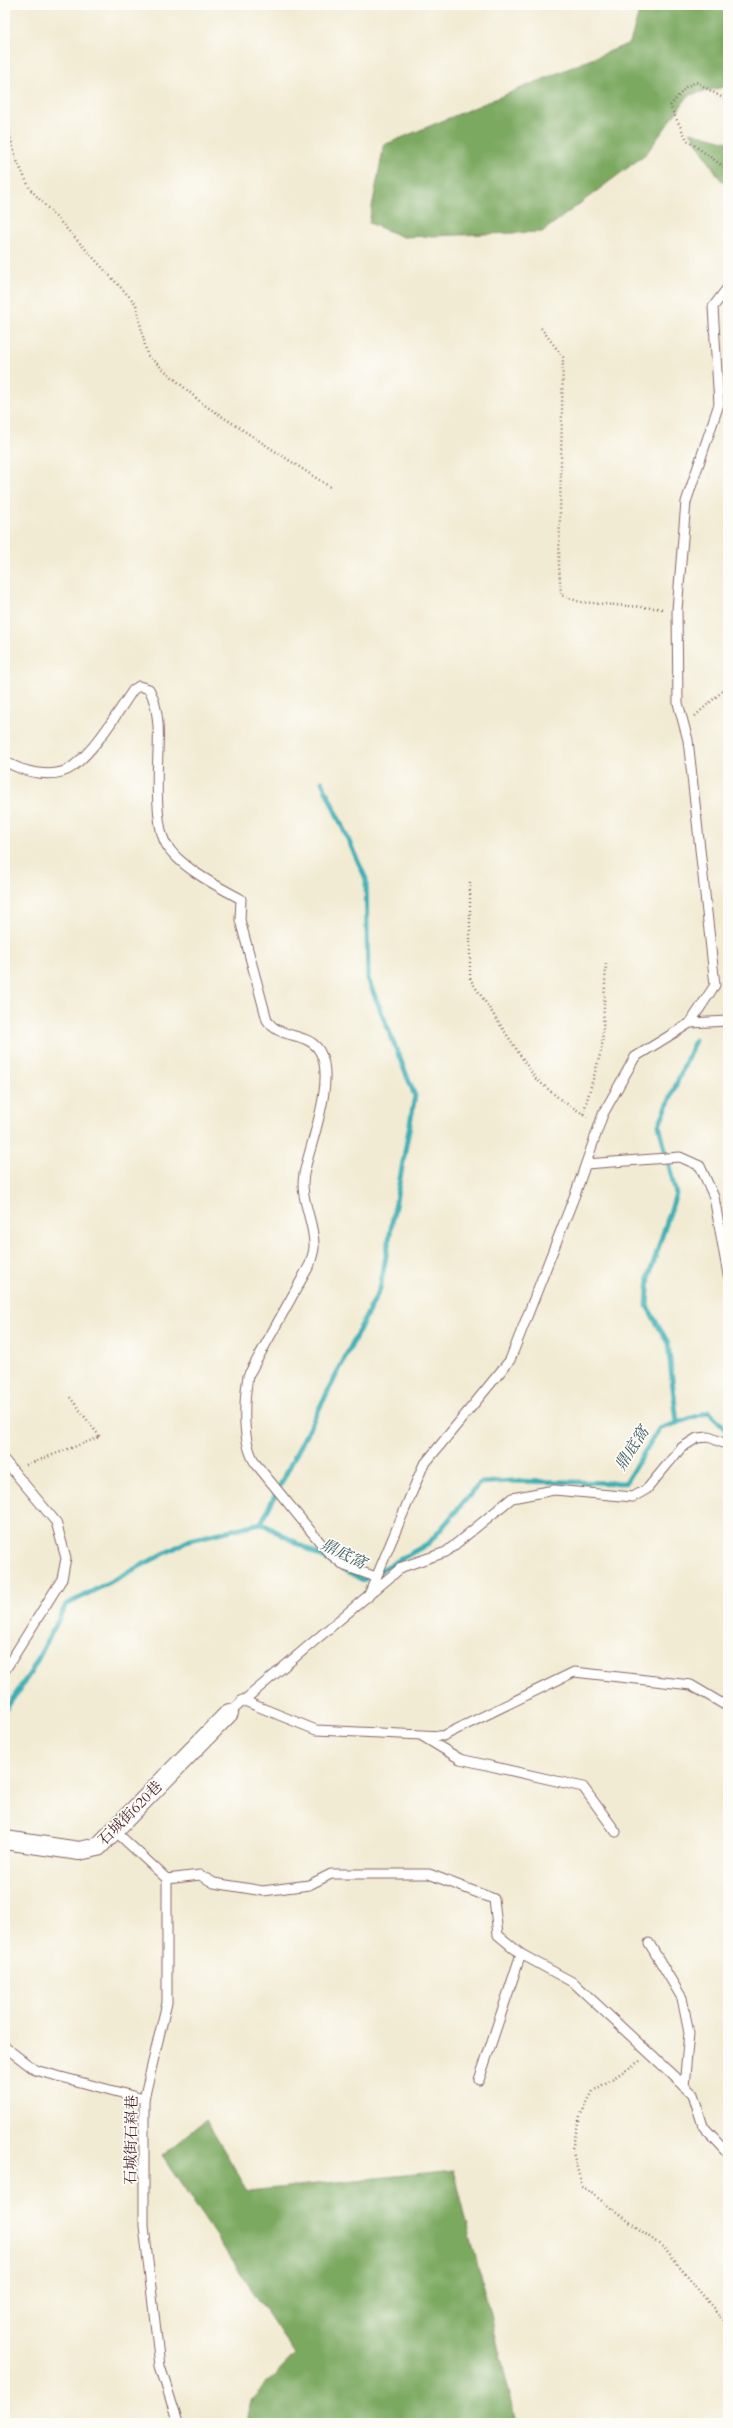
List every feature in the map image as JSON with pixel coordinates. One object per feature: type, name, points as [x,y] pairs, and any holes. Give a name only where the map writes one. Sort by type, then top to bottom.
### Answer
[{"type":"street","name":"石城街620巷","points":[[5,1840],[79,1851],[98,1847],[229,1713]]},
{"type":"lane","points":[[368,1598],[423,1466],[510,1360],[586,1164],[600,1122],[635,1057],[690,1023],[715,986],[688,740],[678,702],[677,610],[686,502],[719,404],[713,307],[728,287]]},
{"type":"lane","points":[[5,761],[14,767],[41,773],[61,772],[72,767],[101,736],[133,690],[139,686],[149,689],[155,700],[159,737],[156,782],[162,836],[166,844],[180,859],[227,893],[241,899],[240,920],[267,1020],[272,1027],[278,1031],[306,1039],[320,1052],[324,1068],[320,1116],[304,1175],[303,1186],[314,1247],[310,1264],[248,1376],[245,1394],[247,1448],[256,1464],[328,1552],[345,1566],[376,1577]]},
{"type":"lane","points":[[690,1023],[728,1021]]},
{"type":"lane","points":[[586,1164],[680,1157],[700,1166],[714,1197],[728,1275]]},
{"type":"lane","points":[[229,1713],[242,1700],[368,1598],[402,1567],[446,1552],[512,1498],[554,1490],[632,1497],[647,1489],[681,1448],[697,1438],[709,1437],[728,1445]]},
{"type":"lane","points":[[5,1461],[56,1522],[66,1558],[62,1578],[5,1670]]},
{"type":"lane","points":[[242,1700],[316,1730],[443,1736],[574,1672],[691,1685],[728,1707]]},
{"type":"lane","points":[[419,1735],[460,1759],[583,1787],[616,1832]]},
{"type":"lane","points":[[115,1831],[167,1879],[200,1875],[214,1883],[263,1891],[309,1885],[331,1874],[429,1874],[494,1899],[498,1935],[521,1954],[574,1983],[693,2094],[703,2126],[728,2153]]},
{"type":"lane","name":"石城街石嵙巷","points":[[167,1879],[167,2003],[144,2099],[145,2234],[160,2366],[178,2423]]},
{"type":"lane","points":[[649,1944],[682,1998],[689,2033],[684,2086]]},
{"type":"lane","points":[[479,2080],[521,1954]]},
{"type":"lane","points":[[5,2047],[35,2070],[144,2099]]},
{"type":"path","points":[[724,5],[728,9]]},
{"type":"path","points":[[728,101],[696,82],[686,86],[670,106],[687,140],[728,170]]},
{"type":"path","points":[[5,119],[17,161],[30,189],[136,304],[147,355],[204,404],[330,487]]},
{"type":"path","points":[[541,328],[563,357],[559,566],[561,595],[580,602],[677,610]]},
{"type":"path","points":[[684,726],[728,686]]},
{"type":"path","points":[[470,882],[470,979],[536,1080],[561,1100],[583,1114],[600,1122]]},
{"type":"path","points":[[583,1114],[602,1048],[606,963]]},
{"type":"path","points":[[13,1470],[100,1437],[69,1396]]},
{"type":"path","points":[[650,2054],[593,2091],[580,2116],[572,2149],[582,2186],[664,2248],[728,2326]]},
{"type":"green space","points":[[641,5],[728,5],[728,86],[689,95],[646,154],[542,232],[403,237],[369,223],[384,145],[630,43]]},
{"type":"green space","points":[[690,132],[728,142],[728,185],[720,179]]},
{"type":"green space","points":[[206,2120],[248,2191],[454,2170],[517,2423],[247,2423],[251,2400],[295,2354],[162,2156]]},
{"type":"waterway","points":[[261,1523],[380,1289],[415,1096],[368,979],[366,879],[322,782]]},
{"type":"waterway","points":[[677,1423],[668,1343],[647,1306],[649,1276],[676,1194],[659,1125],[695,1040]]},
{"type":"waterway","name":"鼎底窩","points":[[380,1571],[429,1543],[480,1483],[510,1481],[625,1483],[659,1429],[709,1412],[728,1431]]},
{"type":"waterway","name":"鼎底窩","points":[[5,1710],[31,1672],[66,1605],[190,1540],[261,1523],[363,1580],[371,1576]]}]
